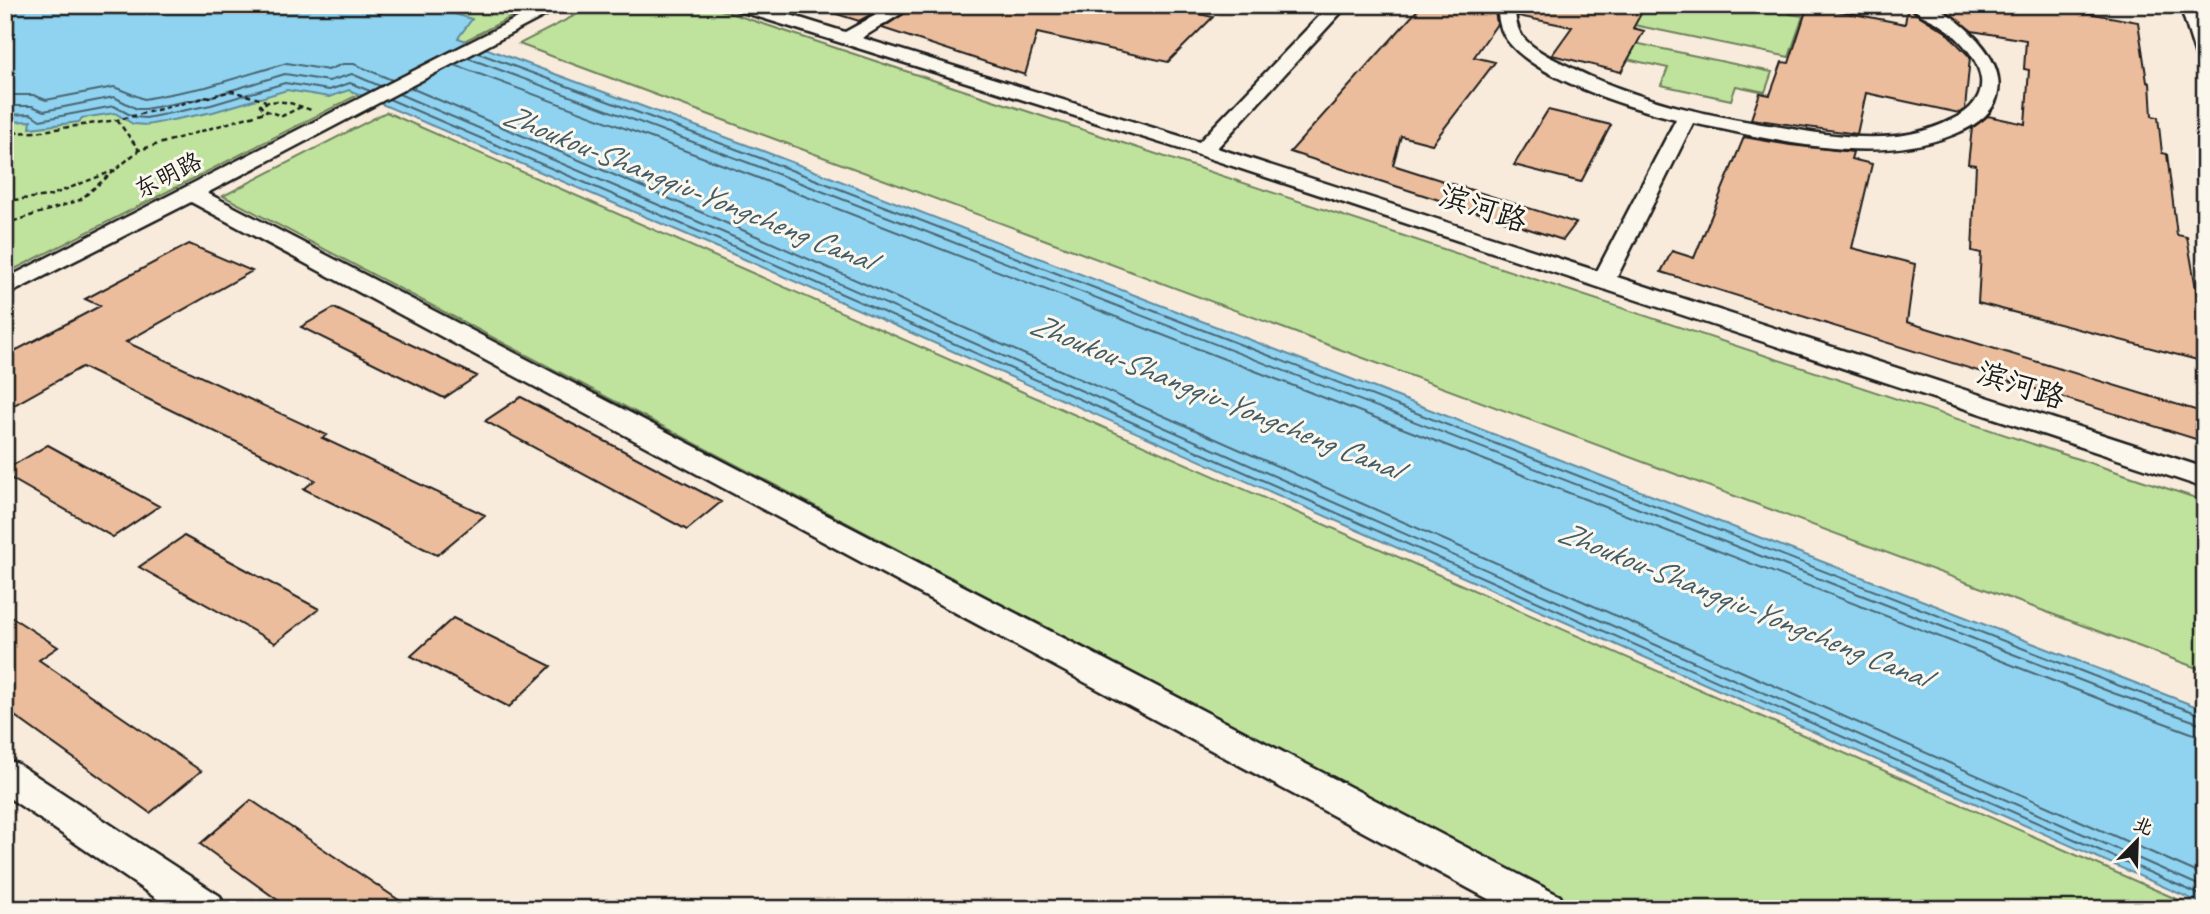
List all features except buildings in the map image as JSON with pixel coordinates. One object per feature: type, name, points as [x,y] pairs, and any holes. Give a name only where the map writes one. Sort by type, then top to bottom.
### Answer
[{"type":"street","name":"东明路","points":[[5,289],[557,5]]},
{"type":"street","name":"滨河路","points":[[739,5],[1203,150],[2205,478]]},
{"type":"street","points":[[847,39],[907,5]]},
{"type":"street","points":[[1203,150],[1340,5]]},
{"type":"street","points":[[1506,5],[1506,19],[1514,38],[1540,59],[1573,78],[1611,93],[1686,118],[1854,142],[1908,141],[1938,135],[1964,124],[1983,108],[1992,89],[1989,69],[1977,48],[1955,28],[1918,5]]},
{"type":"street","points":[[2188,5],[2205,56]]},
{"type":"street","points":[[1603,281],[1686,118]]},
{"type":"street","points":[[190,193],[1546,909]]},
{"type":"street","points":[[5,775],[206,909]]},
{"type":"path","points":[[379,14],[387,5]]},
{"type":"path","points":[[5,133],[36,132],[117,120],[232,92],[266,101],[347,114]]},
{"type":"path","points":[[266,101],[260,105],[282,116],[301,107]]},
{"type":"path","points":[[5,224],[80,200],[139,150],[268,111]]},
{"type":"path","points":[[117,120],[139,150]]},
{"type":"path","points":[[5,201],[34,200],[86,183],[122,166]]},
{"type":"green space","points":[[5,5],[535,5],[5,274]]},
{"type":"green space","points":[[595,5],[706,5],[2205,501],[2205,671],[519,44]]},
{"type":"green space","points":[[1645,5],[1792,5],[1790,14],[1803,16],[1789,57],[1634,25]]},
{"type":"green space","points":[[1630,42],[1772,72],[1765,92],[1736,86],[1731,100],[1661,85],[1668,68],[1622,58]]},
{"type":"green space","points":[[386,112],[2199,909],[1584,909],[223,196]]},
{"type":"water","name":"Zhoukou-Shangqiu-Yongcheng Canal","points":[[5,5],[424,5],[472,19],[458,38],[763,151],[2205,710],[2205,905],[744,259],[349,90],[329,97],[287,90],[213,112],[147,125],[133,124],[115,113],[82,118],[79,122],[30,128],[31,121],[5,122]]}]
